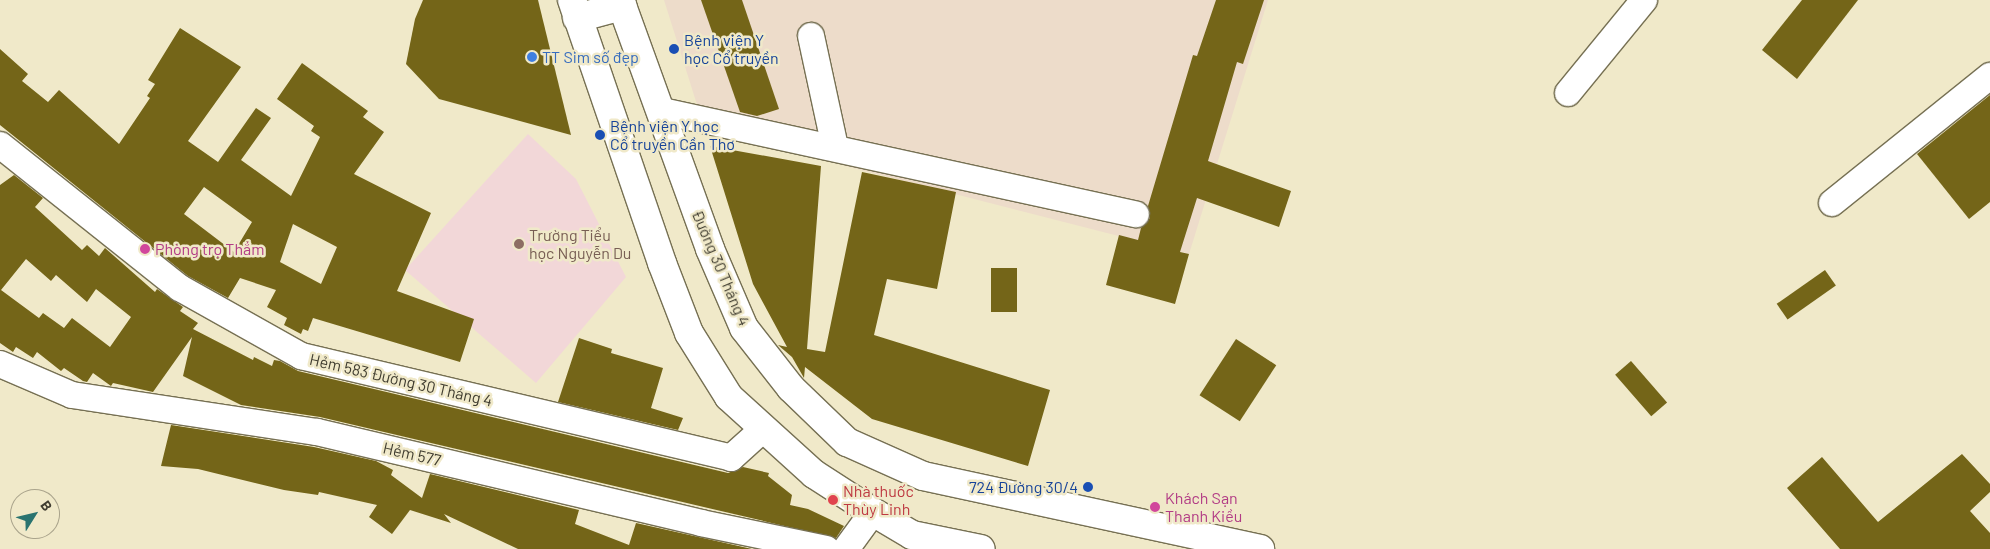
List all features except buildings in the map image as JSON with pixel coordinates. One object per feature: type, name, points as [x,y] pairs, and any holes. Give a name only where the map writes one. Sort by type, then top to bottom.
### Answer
[{"type":"main road","points":[[621,3],[575,9],[662,263],[689,333],[729,397],[762,430],[814,474],[873,512],[912,535],[981,549]]},
{"type":"main road","name":"Đường 30 Tháng 4","points":[[621,3],[662,111],[710,249],[744,328],[791,388],[847,442],[923,476],[1260,549]]},
{"type":"street","points":[[1568,93],[1644,0]]},
{"type":"street","points":[[811,36],[835,147]]},
{"type":"street","points":[[1832,203],[1990,76]]},
{"type":"street","points":[[662,111],[835,147],[1136,214]]},
{"type":"street","name":"Hẻm 583 Đường 30 Tháng 4","points":[[0,145],[180,288],[301,356],[731,458],[762,430]]},
{"type":"street","name":"Hẻm 577","points":[[0,364],[72,394],[317,432],[701,523],[826,549]]},
{"type":"street","points":[[846,549],[873,512]]},
{"type":"shaded area","points":[[664,0],[1268,0],[1189,254],[705,130]]},
{"type":"shaded area","name":"Trường Tiểu học Nguyễn Du","points":[[528,134],[576,179],[626,277],[536,383],[405,270]]},
{"type":"place","name":"Bệnh viện Y học Cổ truyền","points":[[674,49]]},
{"type":"place","name":"TT Sim số đẹp","points":[[532,57]]},
{"type":"place","name":"Bệnh viện Y học Cổ truyền Cần Thơ","points":[[600,135]]},
{"type":"place","name":"Trường Tiểu học Nguyễn Du","points":[[519,244]]},
{"type":"place","name":"Phòng trọ Thắm","points":[[145,249]]},
{"type":"place","name":"724 Đường 30/4","points":[[1088,487]]},
{"type":"place","name":"Nhà thuốc Thùy Linh","points":[[833,500]]},
{"type":"place","name":"Khách Sạn Thanh Kiều","points":[[1155,507]]}]
